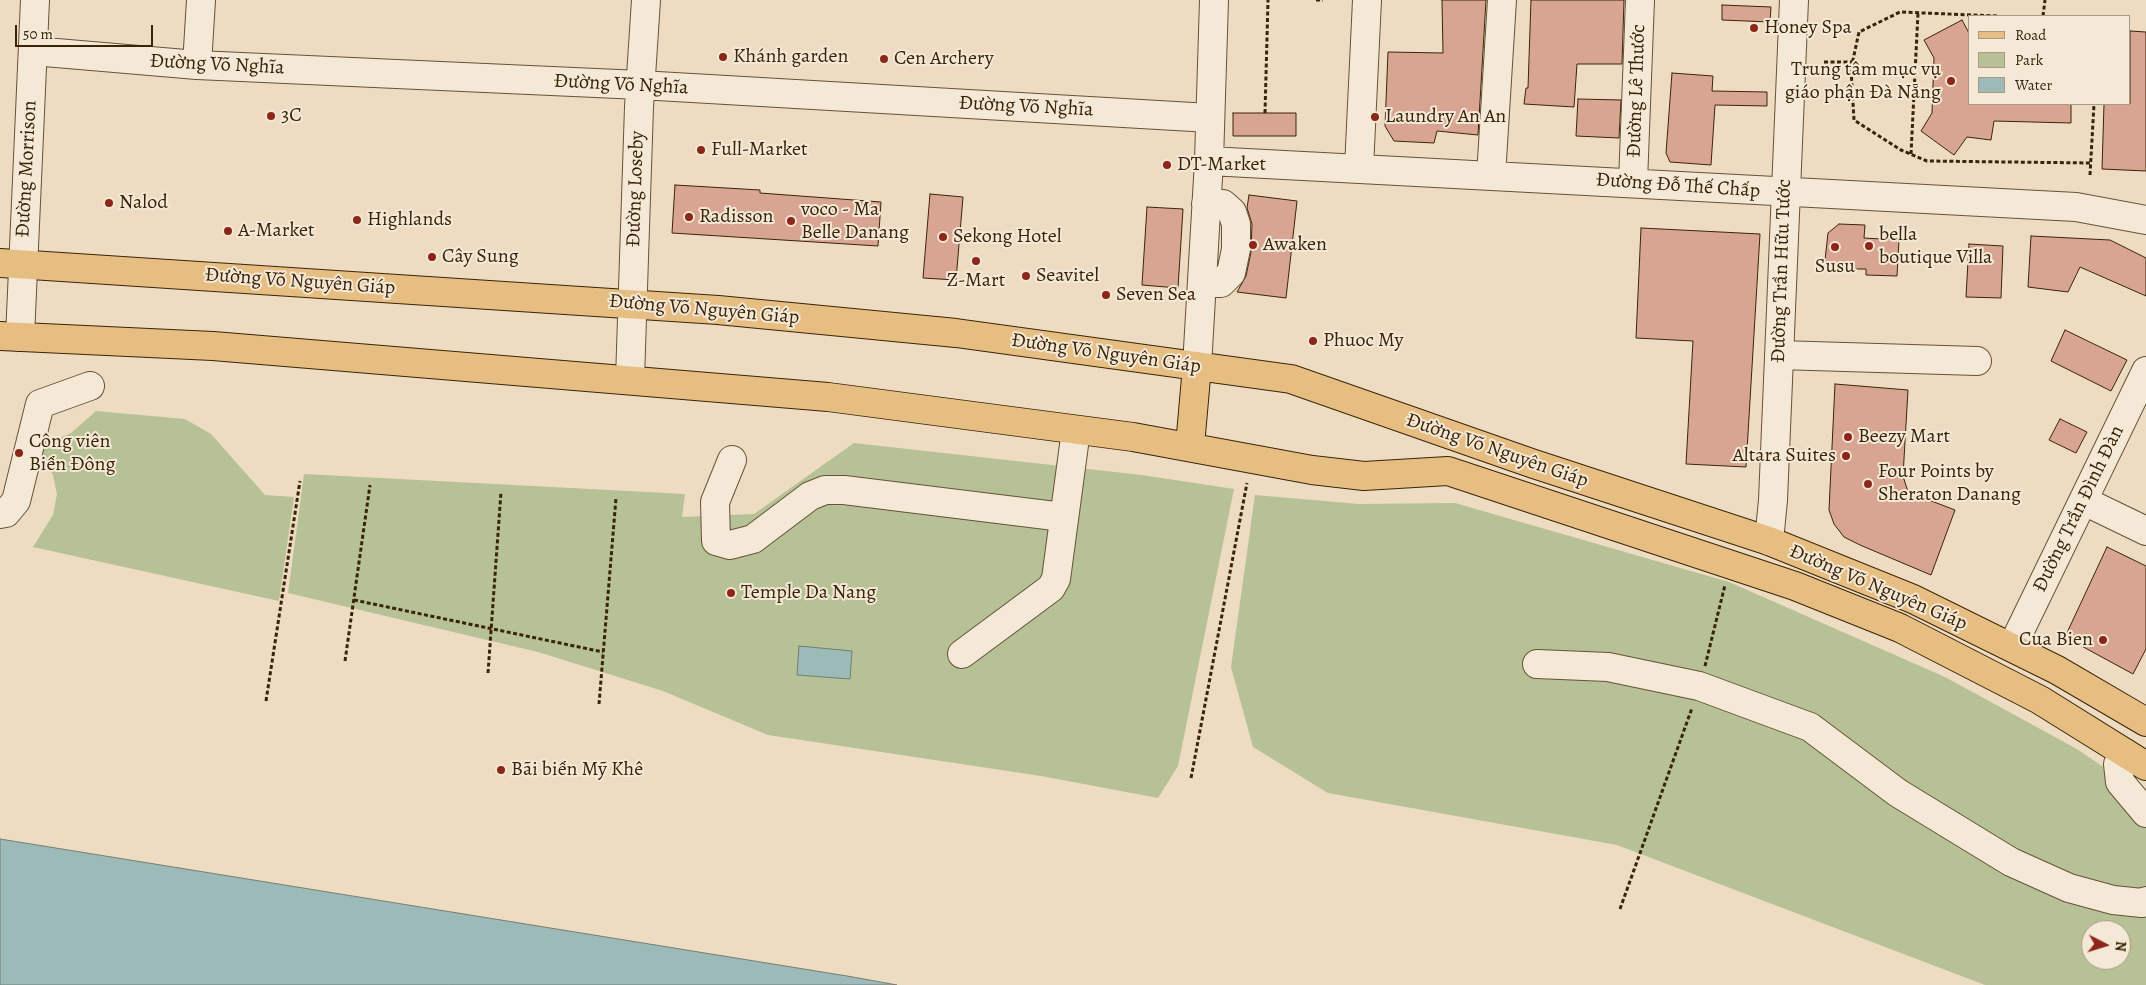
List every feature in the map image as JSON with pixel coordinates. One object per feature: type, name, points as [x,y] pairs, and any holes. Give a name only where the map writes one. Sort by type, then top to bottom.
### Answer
[{"type":"main road","name":"Đường Võ Nguyên Giáp","points":[[12,263],[633,304],[956,333],[1291,379],[1531,463],[1769,542],[1913,598],[2012,647],[2146,722]]},
{"type":"main road","name":"Đường Võ Nguyên Giáp","points":[[10,337],[213,346],[630,379],[828,397],[1190,446],[1312,470],[1364,476],[1448,471],[1759,574],[1900,628],[2040,700],[2135,759]]},
{"type":"main road","points":[[1190,446],[1197,366]]},
{"type":"main road","points":[[1759,574],[1769,542]]},
{"type":"main road","points":[[1996,677],[2012,647]]},
{"type":"street","name":"Đường Morrison","points":[[10,337],[12,263],[33,51],[35,0]]},
{"type":"street","points":[[197,65],[202,0]]},
{"type":"street","name":"Đường Loseby","points":[[630,379],[640,85],[646,0]]},
{"type":"street","points":[[1197,366],[1209,161],[1214,0]]},
{"type":"street","points":[[1359,168],[1367,0]]},
{"type":"street","points":[[1491,176],[1502,0]]},
{"type":"street","name":"Đường Lê Thước","points":[[1634,182],[1640,0]]},
{"type":"street","name":"Đường Trần Hữu Tước","points":[[1769,542],[1773,500],[1794,0]]},
{"type":"street","name":"Đường Võ Nghĩa","points":[[33,51],[197,65],[640,85],[1210,118]]},
{"type":"street","name":"Đường Đỗ Thế Chấp","points":[[1209,161],[1634,182],[1785,193],[2076,207],[2146,220]]},
{"type":"street","points":[[1779,355],[1977,361]]},
{"type":"street","name":"Đường Trần Đình Đàn","points":[[2012,647],[2146,371]]},
{"type":"street","points":[[0,514],[6,513],[16,501],[40,404],[90,386]]},
{"type":"street","points":[[962,654],[1051,588],[1058,568],[1063,517],[1076,430]]},
{"type":"street","points":[[732,460],[715,502],[716,541],[730,546],[753,539],[810,496],[825,490],[844,490],[1063,517]]},
{"type":"street","points":[[2084,501],[2146,530]]},
{"type":"street","points":[[1537,664],[1608,667],[1700,686],[1810,727],[1898,793],[2011,862],[2069,888],[2113,900],[2142,903],[2146,901]]},
{"type":"street","points":[[2135,759],[2118,764],[2120,782],[2146,813]]},
{"type":"path","points":[[1265,113],[1268,0]]},
{"type":"path","points":[[1316,0],[1323,0]]},
{"type":"path","points":[[2043,15],[2045,0]]},
{"type":"path","points":[[1971,15],[1900,12],[1859,32],[1852,62],[1854,120],[1911,154],[1927,161],[2091,163]]},
{"type":"path","points":[[1911,154],[1918,13]]},
{"type":"path","points":[[1824,62],[1852,62]]},
{"type":"path","points":[[2090,175],[2094,105]]},
{"type":"path","points":[[266,701],[300,481]]},
{"type":"path","points":[[1191,778],[1247,483]]},
{"type":"path","points":[[345,661],[370,485]]},
{"type":"path","points":[[488,674],[501,492]]},
{"type":"path","points":[[599,704],[616,498]]},
{"type":"path","points":[[1620,909],[1700,686],[1727,577]]},
{"type":"path","points":[[354,600],[604,652]]},
{"type":"green space","points":[[96,411],[185,419],[211,434],[265,495],[294,497],[279,601],[33,547],[53,515],[57,494],[53,475],[42,456],[32,450],[71,433]]},
{"type":"green space","points":[[854,443],[1142,475],[1234,489],[1178,766],[1158,798],[1041,776],[768,735],[663,691],[538,652],[288,593],[304,474],[685,494],[682,517],[754,514]]},
{"type":"green space","points":[[1255,495],[1359,504],[1455,503],[1729,582],[1945,677],[2077,749],[2146,796],[2146,985],[1985,985],[1617,845],[1328,793],[1253,747],[1231,667]]},
{"type":"water","points":[[799,646],[852,651],[850,679],[797,675]]},
{"type":"water","points":[[0,839],[847,976],[897,985],[0,985]]},
{"type":"building","points":[[1442,0],[1486,0],[1478,135],[1437,131],[1434,143],[1394,141],[1385,126],[1388,52],[1443,53]]},
{"type":"building","points":[[1531,0],[1624,0],[1622,64],[1577,64],[1574,107],[1524,104],[1526,88],[1528,88]]},
{"type":"building","points":[[1722,5],[1771,7],[1770,22],[1722,20]]},
{"type":"building","name":"Trung tâm mục vụ giáo phận Đà Nẵng","points":[[1962,20],[1968,31],[1968,105],[2071,105],[2071,123],[1994,121],[1991,140],[1967,137],[1954,155],[1921,131],[1932,113],[1934,58],[1924,40]]},
{"type":"building","points":[[2131,31],[2146,32],[2146,171],[2102,169],[2104,105],[2131,105]]},
{"type":"building","points":[[1672,73],[1713,76],[1712,91],[1767,92],[1767,106],[1715,105],[1711,165],[1670,162],[1666,153]]},
{"type":"building","points":[[1578,99],[1621,100],[1619,138],[1576,136]]},
{"type":"building","points":[[1233,113],[1296,113],[1296,136],[1233,136]]},
{"type":"building","points":[[675,185],[760,190],[760,193],[881,202],[878,246],[672,233]]},
{"type":"building","name":"Sekong Hotel","points":[[930,194],[963,197],[956,280],[923,278]]},
{"type":"building","points":[[1249,195],[1297,201],[1286,298],[1237,292],[1246,276],[1251,252],[1252,224],[1247,208]]},
{"type":"building","points":[[1147,207],[1183,209],[1178,288],[1142,285]]},
{"type":"building","points":[[1839,224],[1865,225],[1864,238],[1899,240],[1897,276],[1866,275],[1866,269],[1824,269],[1828,233]]},
{"type":"building","points":[[1641,228],[1760,234],[1746,467],[1686,464],[1693,341],[1636,338]]},
{"type":"building","points":[[2031,236],[2110,240],[2146,258],[2146,296],[2080,267],[2068,292],[2028,287]]},
{"type":"building","points":[[1969,244],[2003,246],[2001,298],[1966,297]]},
{"type":"building","points":[[2065,330],[2127,360],[2111,391],[2051,361]]},
{"type":"building","name":"Four Points by Sheraton Danang","points":[[1835,384],[1908,390],[1903,476],[1908,492],[1955,510],[1931,575],[1844,537],[1834,524],[1829,510]]},
{"type":"building","points":[[2060,419],[2087,432],[2076,453],[2049,440]]},
{"type":"building","points":[[2107,547],[2146,566],[2146,649],[2133,674],[2065,637]]},
{"type":"place","name":"Honey Spa","points":[[1754,28]]},
{"type":"place","name":"Khánh garden","points":[[723,57]]},
{"type":"place","name":"Cen Archery","points":[[884,59]]},
{"type":"place","name":"Trung tâm mục vụ giáo phận Đà Nẵng","points":[[1951,81]]},
{"type":"place","name":"3C","points":[[271,116]]},
{"type":"place","name":"Laundry An An","points":[[1375,117]]},
{"type":"place","name":"Full-Market","points":[[701,150]]},
{"type":"place","name":"DT-Market","points":[[1167,165]]},
{"type":"place","name":"Nalod","points":[[109,203]]},
{"type":"place","name":"Radisson","points":[[689,217]]},
{"type":"place","name":"Highlands","points":[[357,220]]},
{"type":"place","name":"voco - Ma Belle Danang","points":[[791,221]]},
{"type":"place","name":"A-Market","points":[[228,231]]},
{"type":"place","name":"Sekong Hotel","points":[[943,237]]},
{"type":"place","name":"Awaken","points":[[1253,245]]},
{"type":"place","name":"bella boutique Villa","points":[[1869,246]]},
{"type":"place","name":"Susu","points":[[1835,247]]},
{"type":"place","name":"Cây Sung","points":[[432,257]]},
{"type":"place","name":"Z-Mart","points":[[976,261]]},
{"type":"place","name":"Seavitel","points":[[1026,276]]},
{"type":"place","name":"Seven Sea","points":[[1106,295]]},
{"type":"place","name":"Phuoc My","points":[[1313,341]]},
{"type":"place","name":"Beezy Mart","points":[[1848,437]]},
{"type":"place","name":"Công viên Biển Đông","points":[[19,453]]},
{"type":"place","name":"Altara Suites","points":[[1846,456]]},
{"type":"place","name":"Four Points by Sheraton Danang","points":[[1868,484]]},
{"type":"place","name":"Temple Da Nang","points":[[731,593]]},
{"type":"place","name":"Cua Bien","points":[[2103,640]]},
{"type":"place","name":"Bãi biển Mỹ Khê","points":[[501,770]]}]
